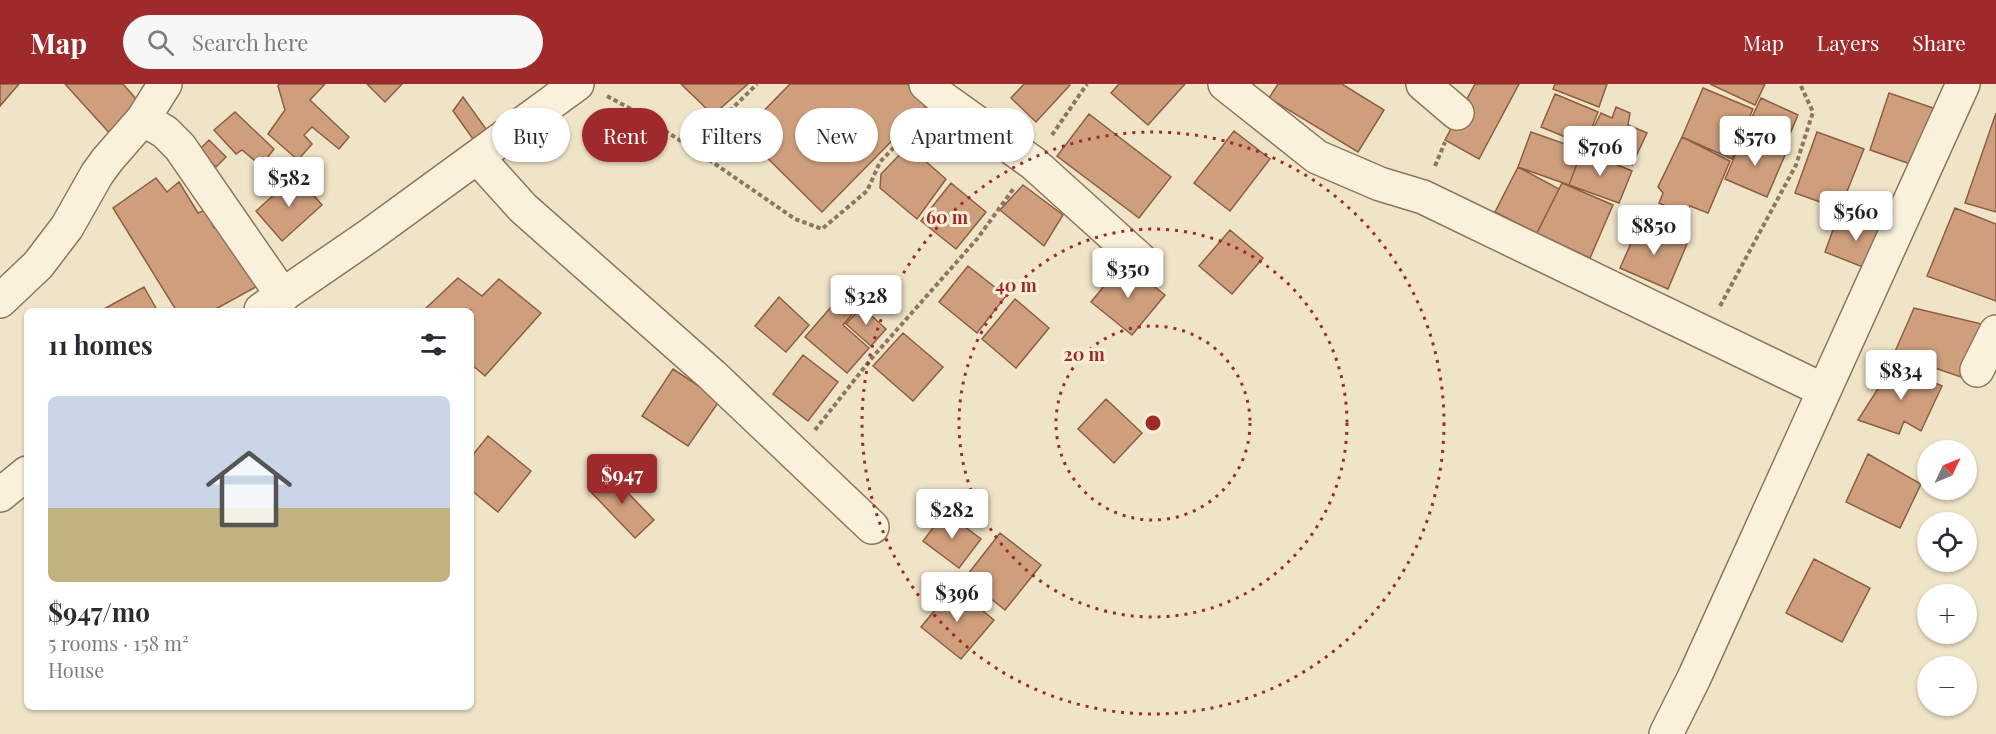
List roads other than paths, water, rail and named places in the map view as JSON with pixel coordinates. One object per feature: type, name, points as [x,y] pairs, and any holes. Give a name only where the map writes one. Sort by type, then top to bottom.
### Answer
[{"type":"street","points":[[0,301],[38,265],[67,227],[108,159],[143,119],[165,84]]},
{"type":"street","points":[[1225,84],[1317,157],[1380,184],[1423,197],[1823,390]]},
{"type":"street","points":[[1423,84],[1457,113]]},
{"type":"street","points":[[1666,734],[1694,678],[1963,84]]},
{"type":"street","points":[[143,119],[165,132],[180,147],[272,303],[477,157],[590,89]]},
{"type":"street","points":[[934,91],[1033,163],[1144,262]]},
{"type":"street","points":[[477,157],[523,208],[712,375],[872,527]]},
{"type":"street","points":[[1977,370],[1996,332]]},
{"type":"street","points":[[0,495],[24,475]]}]
